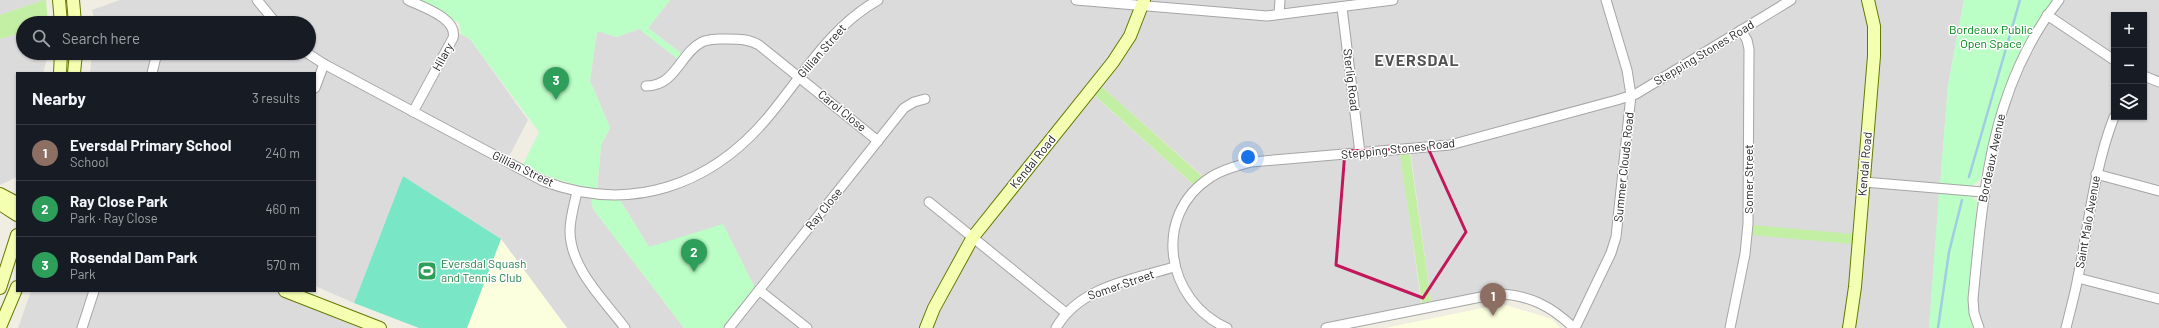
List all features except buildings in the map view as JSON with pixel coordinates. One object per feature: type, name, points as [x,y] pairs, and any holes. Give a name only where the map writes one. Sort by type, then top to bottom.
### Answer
[{"type":"street","points":[[59,0],[60,16]]},
{"type":"street","points":[[73,0],[75,16]]},
{"type":"street","points":[[257,0],[270,16]]},
{"type":"street","name":"Hilary","points":[[408,0],[449,21],[454,31],[453,38],[413,112]]},
{"type":"street","name":"Gillian Street","points":[[316,59],[537,178],[577,192],[612,195],[640,194],[670,187],[694,178],[717,165],[745,143],[770,116],[825,44],[842,26],[878,0]]},
{"type":"street","points":[[1076,0],[1143,3],[1254,15],[1342,8],[1393,0]]},
{"type":"street","points":[[1279,14],[1280,0]]},
{"type":"street","name":"Summer Clouds Road","points":[[1574,328],[1611,253],[1616,237],[1632,95],[1627,70],[1606,0]]},
{"type":"street","name":"Stepping Stones Road","points":[[1227,328],[1204,314],[1191,302],[1174,267],[1173,239],[1176,223],[1190,196],[1211,177],[1222,171],[1251,162],[1450,145],[1632,95],[1791,0]]},
{"type":"street","name":"Kendal Road","points":[[1849,328],[1864,182],[1874,46],[1874,26],[1868,0]]},
{"type":"street","name":"Bordeaux Avenue","points":[[1979,328],[1974,313],[1973,299],[1983,192],[2006,98],[2034,35],[2059,0]]},
{"type":"street","name":"Kendal Road","points":[[926,328],[934,308],[973,238],[1113,62],[1130,36],[1143,3]]},
{"type":"street","name":"Sterlig Road","points":[[1342,8],[1360,153]]},
{"type":"street","points":[[2047,15],[2111,58]]},
{"type":"street","name":"Somer Street","points":[[1730,328],[1745,254],[1748,224],[1749,49],[1747,40],[1741,30]]},
{"type":"street","name":"Carol Close","points":[[646,86],[664,82],[699,44],[712,39],[741,39],[755,43],[878,140]]},
{"type":"street","points":[[60,72],[61,60]]},
{"type":"street","points":[[74,72],[75,60]]},
{"type":"street","points":[[152,72],[155,60]]},
{"type":"street","points":[[316,85],[324,64]]},
{"type":"street","points":[[2147,77],[2159,82]]},
{"type":"street","name":"Ray Close","points":[[729,328],[904,108],[914,102],[925,99]]},
{"type":"street","name":"Saint Malo Avenue","points":[[2066,328],[2078,278],[2096,174],[2106,137],[2113,120]]},
{"type":"street","points":[[2096,174],[2159,191]]},
{"type":"street","points":[[1864,182],[1983,192]]},
{"type":"street","points":[[577,192],[570,232],[574,254],[592,284],[625,328]]},
{"type":"street","points":[[0,194],[16,202]]},
{"type":"street","points":[[929,202],[1066,313]]},
{"type":"street","points":[[0,204],[16,214]]},
{"type":"street","points":[[0,288],[16,239]]},
{"type":"street","name":"Somer Street","points":[[1056,328],[1066,313],[1080,300],[1096,292],[1174,267]]},
{"type":"street","points":[[2078,278],[2159,299]]},
{"type":"street","points":[[0,327],[16,289]]},
{"type":"street","points":[[759,290],[806,328]]},
{"type":"street","points":[[82,328],[94,292]]},
{"type":"street","points":[[287,292],[357,324],[380,328]]},
{"type":"street","points":[[1326,328],[1496,294],[1519,296],[1544,304],[1574,328]]},
{"type":"highlighted area","points":[[1428,148],[1466,232],[1423,298],[1336,265],[1345,151]]},
{"type":"shaded area","points":[[0,0],[44,0],[0,15]]},
{"type":"shaded area","points":[[120,0],[409,0],[455,31],[470,39],[528,120],[506,162],[591,194],[593,209],[684,328],[567,328],[501,239],[403,176],[354,303],[316,286],[316,72],[90,72],[91,60],[316,60],[316,16],[93,16],[92,10]]},
{"type":"shaded area","points":[[670,0],[1964,0],[1948,85],[1929,328],[1575,328],[1553,311],[1507,295],[1432,307],[1410,149],[1400,150],[1422,309],[1331,328],[728,328],[758,291],[737,255],[738,252],[649,247],[620,200],[619,195],[597,194],[601,145],[610,128],[590,81],[597,31],[617,37],[639,29],[682,62],[686,57],[648,28]],"holes":[[[1101,86],[1206,179],[1197,188],[1089,91]],[[1748,225],[1857,244],[1747,234]]]},
{"type":"shaded area","points":[[2058,0],[2159,0],[2159,328],[1979,328],[1975,320],[1983,191],[2004,102]]},
{"type":"shaded area","points":[[16,34],[16,60],[46,60],[43,72],[16,72],[16,177],[0,185],[0,39]]},
{"type":"shaded area","points":[[501,239],[567,328],[467,328]]},
{"type":"shaded area","points":[[31,292],[287,292],[377,328],[18,328]]},
{"type":"shaded area","points":[[1502,304],[1552,319],[1560,328],[1385,328]]},
{"type":"green space","points":[[46,0],[47,16],[16,16],[16,34],[0,39],[0,15]]},
{"type":"green space","points":[[417,0],[670,0],[648,28],[683,55],[679,60],[639,29],[617,37],[597,31],[590,81],[610,128],[601,145],[597,189],[587,187],[559,180],[523,165],[539,132],[470,39],[461,34],[459,23]]},
{"type":"green space","name":"Bordeaux Public Open Space","points":[[1964,0],[2053,0],[2038,20],[2016,63],[1999,109],[1980,180],[1972,186],[1940,184],[1948,85]]},
{"type":"green space","points":[[1101,86],[1204,178],[1194,185],[1094,95]]},
{"type":"green space","points":[[1410,154],[1431,301],[1422,303],[1400,155]]},
{"type":"green space","name":"Eversdal Squash and Tennis Club","points":[[403,176],[501,239],[467,328],[419,328],[354,303]]},
{"type":"green space","points":[[1939,192],[1971,195],[1977,202],[1968,302],[1974,328],[1929,328]]},
{"type":"green space","points":[[591,199],[620,200],[649,247],[723,224],[755,288],[723,328],[684,328],[593,209]]},
{"type":"green space","points":[[1752,225],[1853,234],[1853,244],[1751,235]]},
{"type":"waterway","points":[[1969,177],[2020,0]]},
{"type":"waterway","points":[[1938,328],[1949,252],[1962,200]]},
{"type":"place","name":"Rosendal Dam Park","points":[[556,100]]},
{"type":"place","name":"Eversdal Squash and Tennis Club","points":[[427,271]]},
{"type":"place","name":"Ray Close Park","points":[[694,272]]},
{"type":"place","name":"Eversdal Primary School","points":[[1493,316]]},
{"type":"district","name":"EVERSDAL","points":[[1417,60]]}]
